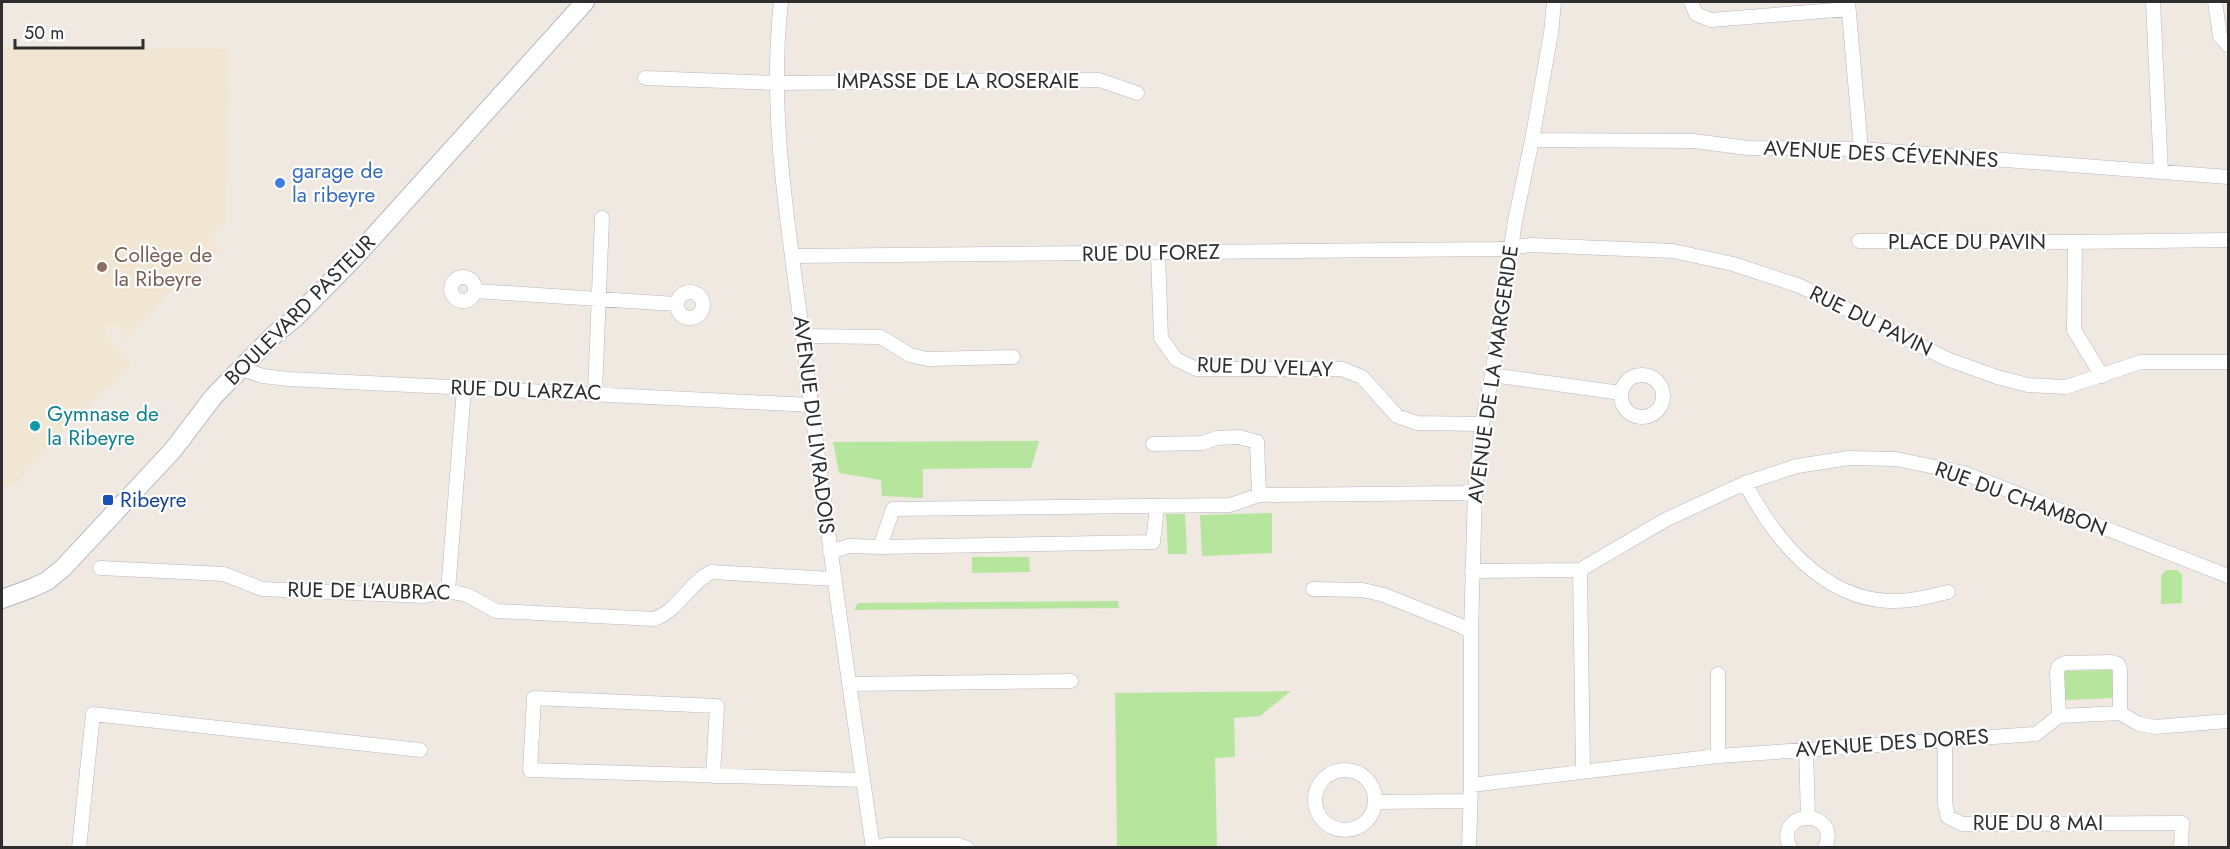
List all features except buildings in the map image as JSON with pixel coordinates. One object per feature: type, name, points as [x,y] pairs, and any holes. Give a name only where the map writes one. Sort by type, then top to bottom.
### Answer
[{"type":"main road","name":"BOULEVARD PASTEUR","points":[[2,599],[32,588],[63,568],[173,450],[214,396],[356,256],[585,2]]},
{"type":"street","name":"AVENUE DU LIVRADOIS","points":[[781,2],[777,82],[782,181],[833,579],[874,848]]},
{"type":"street","name":"AVENUE DE LA MARGERIDE","points":[[1471,785],[1472,571],[1475,491],[1482,424],[1492,375],[1510,248],[1551,33],[1554,2]]},
{"type":"street","points":[[1691,2],[1696,14],[1711,20],[1848,5],[1861,149]]},
{"type":"street","points":[[2154,2],[2161,172]]},
{"type":"street","points":[[2215,2],[2220,36],[2229,45]]},
{"type":"street","name":"IMPASSE DE LA ROSERAIE","points":[[645,78],[777,82],[1100,80],[1137,93]]},
{"type":"street","name":"AVENUE DES CÉVENNES","points":[[1532,141],[1694,141],[1748,148],[1861,149],[2229,177]]},
{"type":"street","points":[[595,393],[602,218]]},
{"type":"street","name":"PLACE DU PAVIN","points":[[1859,241],[2229,240]]},
{"type":"street","name":"PLACE DU PAVIN","points":[[2075,242],[2074,330],[2102,376]]},
{"type":"street","name":"RUE DU PAVIN","points":[[1510,248],[1531,245],[1673,251],[1733,264],[1800,286],[1947,358],[1997,377],[2028,385],[2066,387],[2141,362],[2229,362]]},
{"type":"street","name":"RUE DU FOREZ","points":[[792,256],[1510,248]]},
{"type":"street","name":"RUE DU VELAY","points":[[1158,253],[1161,338],[1176,359],[1196,369],[1342,369],[1362,377],[1397,416],[1417,423],[1482,424]]},
{"type":"street","points":[[475,291],[676,304]]},
{"type":"street","points":[[803,336],[881,337],[910,355],[927,359],[1013,357]]},
{"type":"street","name":"RUE DU LARZAC","points":[[241,369],[262,376],[288,379],[811,405]]},
{"type":"street","points":[[1492,375],[1621,393]]},
{"type":"street","points":[[448,591],[464,388]]},
{"type":"street","points":[[1153,444],[1202,443],[1217,438],[1239,437],[1257,442],[1259,495]]},
{"type":"street","name":"RUE DU CHAMBON","points":[[1472,571],[1580,570],[1665,520],[1745,483],[1797,466],[1849,458],[1896,459],[1964,473],[2229,576]]},
{"type":"street","points":[[1745,483],[1774,531],[1808,567],[1830,582],[1856,595],[1887,601],[1917,600],[1948,592]]},
{"type":"street","points":[[880,547],[893,509],[1230,505],[1259,495],[1475,491]]},
{"type":"street","points":[[830,552],[849,546],[1153,542],[1157,507]]},
{"type":"street","name":"RUE DE L'AUBRAC","points":[[100,568],[224,574],[262,589],[424,596],[448,591],[467,595],[496,611],[654,619],[666,615],[699,578],[711,572],[833,579]]},
{"type":"street","points":[[1580,570],[1583,772]]},
{"type":"street","points":[[1313,590],[1363,590],[1384,595],[1460,625],[1471,632]]},
{"type":"street","points":[[2120,714],[2118,664],[2111,662],[2065,663],[2059,666],[2057,672],[2059,716],[2120,714],[2139,724],[2155,727],[2229,721]]},
{"type":"street","points":[[1718,674],[1718,756]]},
{"type":"street","points":[[849,684],[1071,681]]},
{"type":"street","points":[[713,776],[717,706],[534,698],[530,770],[713,776],[863,780]]},
{"type":"street","points":[[79,848],[93,714],[420,750]]},
{"type":"street","name":"AVENUE DES DORES","points":[[1471,785],[1806,748],[2036,734],[2059,716]]},
{"type":"street","name":"RUE DU 8 MAI","points":[[1945,740],[1945,802],[1948,817],[1962,824],[2182,823],[2181,848]]},
{"type":"street","points":[[1806,748],[1808,817]]},
{"type":"street","points":[[1341,770],[1361,774],[1374,791],[1376,802],[1369,819],[1362,826],[1344,831],[1326,825],[1316,810],[1314,799],[1322,780],[1331,773],[1341,770]]},
{"type":"street","points":[[1469,846],[1471,785]]},
{"type":"street","points":[[1376,802],[1469,801]]},
{"type":"street","points":[[1790,848],[1787,839],[1790,826],[1801,818],[1808,817],[1825,826],[1828,839],[1824,848]]},
{"type":"street","points":[[874,848],[886,844],[959,845],[967,848]]},
{"type":"shaded area","name":"Collège de la Ribeyre","points":[[2,47],[229,49],[225,222],[209,239],[219,249],[180,291],[175,285],[127,338],[118,325],[104,326],[106,336],[130,361],[130,366],[107,390],[101,391],[13,486],[2,485]]},
{"type":"green space","points":[[1039,441],[1031,468],[923,469],[923,498],[882,496],[881,480],[839,473],[833,442]]},
{"type":"green space","points":[[1272,513],[1272,553],[1202,556],[1200,515]]},
{"type":"green space","points":[[1166,514],[1185,514],[1187,554],[1168,554]]},
{"type":"green space","points":[[972,557],[1029,557],[1030,572],[972,573]]},
{"type":"green space","points":[[2166,570],[2177,570],[2182,575],[2182,603],[2161,604],[2161,576]]},
{"type":"green space","points":[[1118,601],[1119,608],[854,610],[858,603]]},
{"type":"green space","points":[[2112,670],[2113,698],[2065,700],[2064,671]]},
{"type":"green space","points":[[1291,691],[1260,716],[1234,718],[1235,757],[1215,758],[1217,847],[1117,847],[1115,693]]},
{"type":"place","name":"garage de la ribeyre","points":[[280,183]]},
{"type":"place","name":"Collège de la Ribeyre","points":[[102,267]]},
{"type":"place","name":"Gymnase de la Ribeyre","points":[[35,426]]},
{"type":"place","name":"Ribeyre","points":[[108,500]]}]
